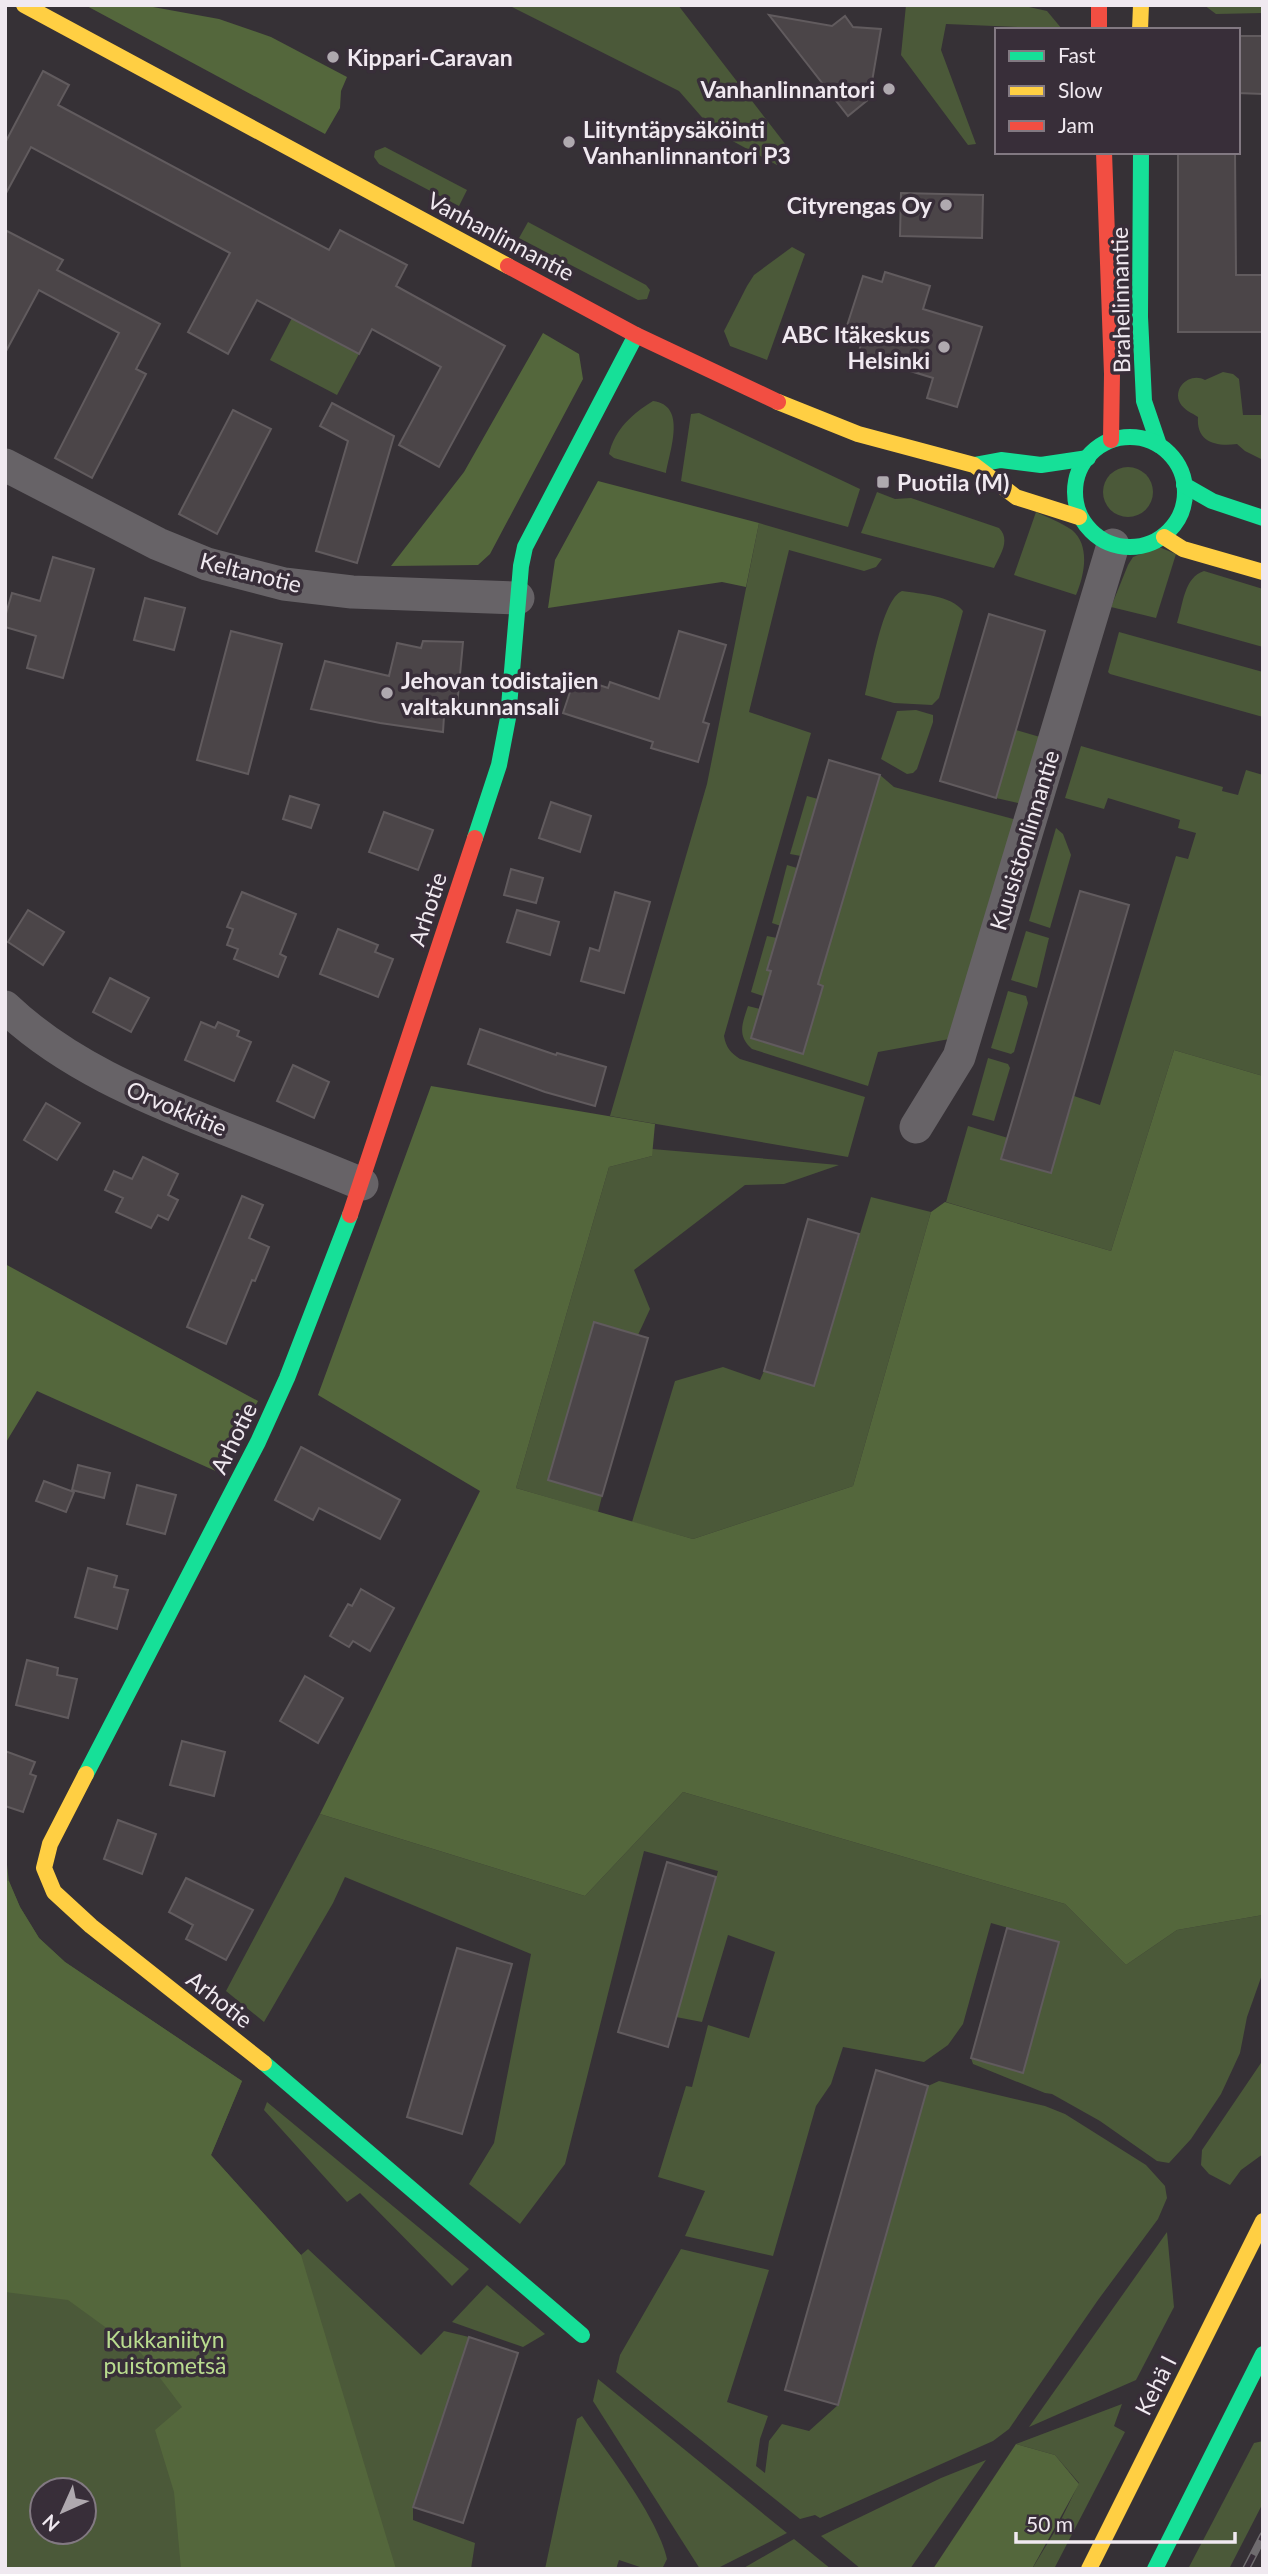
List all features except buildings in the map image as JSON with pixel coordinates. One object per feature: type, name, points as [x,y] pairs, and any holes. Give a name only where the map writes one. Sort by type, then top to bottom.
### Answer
[{"type":"main road","name":"Vanhanlinnantie","points":[[24,5],[636,335],[802,413],[858,434],[974,466],[1016,497],[1079,517],[1095,536],[1113,545]]},
{"type":"main road","points":[[1099,5],[1099,28]]},
{"type":"main road","points":[[1140,28],[1141,5]]},
{"type":"main road","name":"Brahelinnantie","points":[[1104,154],[1112,374],[1111,440]]},
{"type":"main road","name":"Brahelinnantie","points":[[1141,154],[1140,317],[1144,401],[1159,445]]},
{"type":"main road","name":"Arhotie","points":[[582,2335],[271,2068],[91,1926],[54,1892],[44,1868],[50,1844],[258,1442],[292,1367],[362,1184],[499,765],[508,718],[521,566],[526,547],[636,335]]},
{"type":"main road","points":[[1111,440],[1127,437],[1144,439],[1159,445],[1172,456],[1184,485],[1180,512],[1164,537],[1129,547],[1113,545]]},
{"type":"main road","name":"Vanhanlinnantie","points":[[974,466],[1001,460],[1041,465],[1088,458],[1099,446],[1111,440]]},
{"type":"main road","points":[[1079,517],[1075,491],[1088,458]]},
{"type":"main road","points":[[1184,485],[1221,507],[1263,519]]},
{"type":"main road","points":[[1164,537],[1183,549],[1263,572]]},
{"type":"main road","name":"Kehä I","points":[[1088,2569],[1263,2221]]},
{"type":"main road","points":[[1155,2569],[1263,2354]]},
{"type":"street","name":"Keltanotie","points":[[5,465],[158,544],[207,564],[291,585],[352,592],[518,598]]},
{"type":"street","name":"Kuusistonlinnantie","points":[[916,1127],[959,1057],[1113,545]]},
{"type":"street","name":"Orvokkitie","points":[[5,1007],[44,1041],[110,1079],[362,1184]]},
{"type":"green space","points":[[85,5],[142,5],[219,19],[271,37],[347,77],[341,91],[340,108],[325,134]]},
{"type":"green space","points":[[508,5],[678,5],[786,145],[789,154],[777,165],[714,131],[679,91]]},
{"type":"green space","points":[[906,5],[1020,5],[1047,11],[1061,28],[946,24],[941,50],[976,144],[968,145],[901,55]]},
{"type":"green space","points":[[1204,5],[1263,5],[1263,13],[1216,14]]},
{"type":"green space","points":[[385,147],[467,190],[459,206],[379,164],[374,157],[375,151]]},
{"type":"green space","points":[[528,222],[646,285],[650,290],[647,299],[638,300],[519,238]]},
{"type":"green space","points":[[792,247],[805,254],[767,360],[730,346],[724,331],[747,286],[754,275]]},
{"type":"green space","points":[[292,318],[359,354],[337,395],[270,360]]},
{"type":"green space","points":[[543,333],[579,354],[583,379],[490,554],[478,565],[391,566],[464,472]]},
{"type":"green space","points":[[1223,372],[1233,374],[1239,379],[1243,415],[1263,415],[1263,460],[1237,444],[1222,445],[1209,441],[1200,432],[1198,417],[1180,403],[1178,397],[1184,382],[1194,378],[1205,380]]},
{"type":"green space","points":[[653,401],[663,404],[673,419],[673,441],[666,473],[614,458],[609,454],[615,437],[625,423]]},
{"type":"green space","points":[[699,413],[860,489],[848,527],[681,481],[691,414]]},
{"type":"green space","points":[[1128,467],[1145,475],[1153,492],[1145,509],[1128,517],[1111,509],[1103,492],[1111,475]]},
{"type":"green space","points":[[598,481],[759,523],[746,587],[722,582],[548,608],[555,560]]},
{"type":"green space","points":[[877,492],[895,499],[911,498],[999,528],[1004,543],[994,568],[861,533]]},
{"type":"green space","points":[[1036,512],[1072,530],[1082,544],[1083,570],[1076,595],[1014,575]]},
{"type":"green space","points":[[759,523],[882,559],[876,567],[864,571],[789,550],[749,712],[811,733],[724,1036],[729,1050],[740,1059],[865,1097],[848,1157],[610,1116],[707,784]]},
{"type":"green space","points":[[1159,547],[1176,554],[1156,618],[1111,607],[1133,557]]},
{"type":"green space","points":[[1204,571],[1263,589],[1263,647],[1177,623],[1188,585],[1197,574]]},
{"type":"green space","points":[[902,591],[943,598],[963,611],[939,698],[932,705],[894,703],[865,695],[883,622],[895,597]]},
{"type":"green space","points":[[1119,632],[1263,672],[1263,717],[1110,674],[1108,672]]},
{"type":"green space","points":[[916,710],[933,715],[933,722],[917,769],[907,774],[881,759],[897,711]]},
{"type":"green space","points":[[1016,730],[1040,737],[1022,804],[996,798]]},
{"type":"green space","points":[[1081,746],[1223,787],[1222,791],[1238,795],[1246,770],[1263,775],[1263,1076],[1174,1050],[1111,1251],[946,1202],[968,1126],[1008,1138],[1002,1159],[1051,1173],[1074,1096],[1100,1105],[1176,856],[1188,859],[1196,833],[1178,828],[1180,820],[1108,798],[1104,809],[1065,798]]},
{"type":"green space","points":[[880,775],[894,787],[1017,820],[955,1038],[878,1052],[868,1086],[752,1049],[744,1039],[742,1029],[748,1006],[760,1009],[751,1038],[802,1054],[823,986],[818,984]]},
{"type":"green space","points":[[807,796],[818,799],[801,856],[790,854]]},
{"type":"green space","points":[[1056,828],[1063,834],[1071,855],[1050,928],[1029,921]]},
{"type":"green space","points":[[787,865],[797,868],[781,926],[772,923]]},
{"type":"green space","points":[[1026,931],[1049,938],[1037,988],[1011,980]]},
{"type":"green space","points":[[767,936],[777,938],[763,996],[751,992]]},
{"type":"green space","points":[[1008,991],[1026,996],[1028,1003],[1014,1052],[1011,1054],[991,1048]]},
{"type":"green space","points":[[1174,1050],[1263,1076],[1263,1915],[1177,1930],[1126,1965],[1065,1904],[683,1792],[585,1896],[320,1814],[480,1491],[318,1395],[431,1086],[655,1124],[652,1156],[609,1167],[516,1488],[693,1539],[853,1486],[931,1212],[945,1202],[1111,1251]]},
{"type":"green space","points":[[988,1058],[1008,1064],[1010,1068],[994,1121],[972,1115]]},
{"type":"green space","points":[[652,1149],[839,1165],[784,1184],[745,1185],[634,1270],[650,1309],[638,1335],[594,1322],[548,1480],[602,1496],[598,1512],[516,1488],[609,1167],[652,1156]]},
{"type":"green space","points":[[871,1197],[931,1212],[853,1486],[693,1539],[632,1522],[675,1381],[723,1367],[760,1380],[764,1371],[814,1386]]},
{"type":"green space","points":[[5,1264],[258,1401],[220,1473],[37,1391],[5,1444]]},
{"type":"green space","points":[[683,1792],[1065,1904],[1126,1965],[1177,1930],[1263,1915],[1263,1972],[1247,2017],[1240,2053],[1221,2094],[1191,2139],[1169,2163],[1157,2161],[1100,2121],[1052,2094],[973,2064],[971,2058],[1023,2072],[1058,1942],[991,1923],[963,2024],[948,2045],[924,2062],[843,2047],[831,2084],[816,2106],[773,2256],[685,2236],[705,2191],[658,2177],[686,2086],[692,2087],[708,2025],[749,2038],[775,1952],[728,1935],[702,2022],[676,2017],[718,1871],[644,1851],[565,2164],[520,2224],[469,2184],[494,2143],[531,1954],[345,1877],[333,1903],[264,2022],[226,1991],[320,1814],[585,1896]]},
{"type":"green space","name":"Kukkaniityn puistometsä","points":[[5,1847],[9,1882],[20,1907],[39,1938],[65,1962],[242,2081],[211,2155],[301,2255],[308,2249],[421,2355],[444,2331],[469,2337],[413,2507],[413,2520],[475,2543],[471,2569],[5,2569]]},
{"type":"green space","name":"Kukkaniityn puistometsä","points":[[5,1880],[9,1881],[20,1907],[39,1938],[65,1962],[242,2081],[211,2155],[301,2255],[396,2569],[181,2569],[174,2492],[155,2430],[182,2407],[141,2353],[68,2300],[5,2292]]},
{"type":"green space","points":[[1263,2060],[1263,2154],[1241,2170],[1230,2185],[1209,2174],[1201,2165],[1202,2150]]},
{"type":"green space","points":[[939,2081],[1045,2106],[1065,2114],[1146,2165],[1165,2186],[1167,2198],[1158,2219],[1009,2429],[993,2441],[820,2518],[815,2515],[800,2519],[616,2372],[620,2355],[681,2249],[769,2270],[727,2402],[768,2416],[760,2439],[756,2466],[765,2473],[769,2441],[782,2424],[809,2431],[838,2405],[928,2086]]},
{"type":"green space","points":[[267,2102],[469,2269],[452,2286],[360,2193],[347,2202],[264,2110]]},
{"type":"green space","points":[[1167,2232],[1174,2307],[1136,2380],[1029,2427]]},
{"type":"green space","points":[[487,2285],[545,2334],[523,2347],[452,2322]]},
{"type":"green space","points":[[598,2379],[787,2533],[716,2569],[700,2569],[593,2401]]},
{"type":"green space","points":[[1122,2404],[1114,2426],[1125,2432],[1054,2569],[1032,2569],[1058,2526],[1079,2483],[1055,2455],[1016,2444]]},
{"type":"green space","points":[[582,2416],[653,2524],[667,2559],[662,2569],[646,2569],[619,2560],[616,2569],[545,2569],[577,2419]]},
{"type":"green space","points":[[1263,2441],[1263,2503],[1229,2569],[1188,2569],[1254,2443]]},
{"type":"green space","points":[[1016,2444],[1055,2455],[1079,2484],[1033,2567],[933,2569]]},
{"type":"green space","points":[[986,2460],[910,2569],[861,2569],[821,2536],[941,2478]]},
{"type":"green space","points":[[794,2539],[831,2569],[742,2569]]},
{"type":"railway","points":[[1246,2569],[1263,2536]]},
{"type":"traffic: fast","points":[[1141,154],[1140,317],[1144,401],[1159,445]]},
{"type":"traffic: fast","points":[[475,838],[499,765],[508,718],[521,566],[525,547],[636,335]]},
{"type":"traffic: fast","points":[[1130,437],[1151,441],[1169,453],[1181,471],[1185,492],[1181,513],[1169,531],[1151,543],[1130,547],[1109,543],[1091,531],[1079,513],[1075,492],[1079,471],[1091,453],[1109,441],[1130,437]]},
{"type":"traffic: fast","points":[[974,465],[1001,460],[1041,465],[1088,458]]},
{"type":"traffic: fast","points":[[1184,485],[1212,501],[1263,518]]},
{"type":"traffic: fast","points":[[86,1774],[258,1442],[287,1378],[350,1215]]},
{"type":"traffic: fast","points":[[264,2063],[582,2335]]},
{"type":"traffic: fast","points":[[1155,2569],[1263,2354]]},
{"type":"traffic: slow","points":[[24,5],[508,266]]},
{"type":"traffic: slow","points":[[1140,28],[1141,5]]},
{"type":"traffic: slow","points":[[778,402],[858,434],[974,465],[1016,497],[1079,517]]},
{"type":"traffic: slow","points":[[1164,537],[1183,549],[1263,572]]},
{"type":"traffic: slow","points":[[86,1774],[50,1844],[44,1868],[54,1892],[91,1926],[264,2063]]},
{"type":"traffic: slow","points":[[1089,2569],[1263,2221]]},
{"type":"traffic: jam","points":[[1099,5],[1099,28]]},
{"type":"traffic: jam","points":[[1104,154],[1112,374],[1111,440]]},
{"type":"traffic: jam","points":[[508,266],[636,335],[778,402]]},
{"type":"traffic: jam","points":[[350,1215],[475,838]]},
{"type":"place","name":"Kippari-Caravan","points":[[333,57]]},
{"type":"place","name":"Vanhanlinnantori","points":[[889,89]]},
{"type":"place","name":"Liityntäpysäköinti Vanhanlinnantori P3","points":[[569,142]]},
{"type":"place","name":"Cityrengas Oy","points":[[946,205]]},
{"type":"place","name":"ABC Itäkeskus Helsinki","points":[[944,347]]},
{"type":"place","name":"Puotila (M)","points":[[883,482]]},
{"type":"place","name":"Jehovan todistajien valtakunnansali","points":[[387,693]]}]
